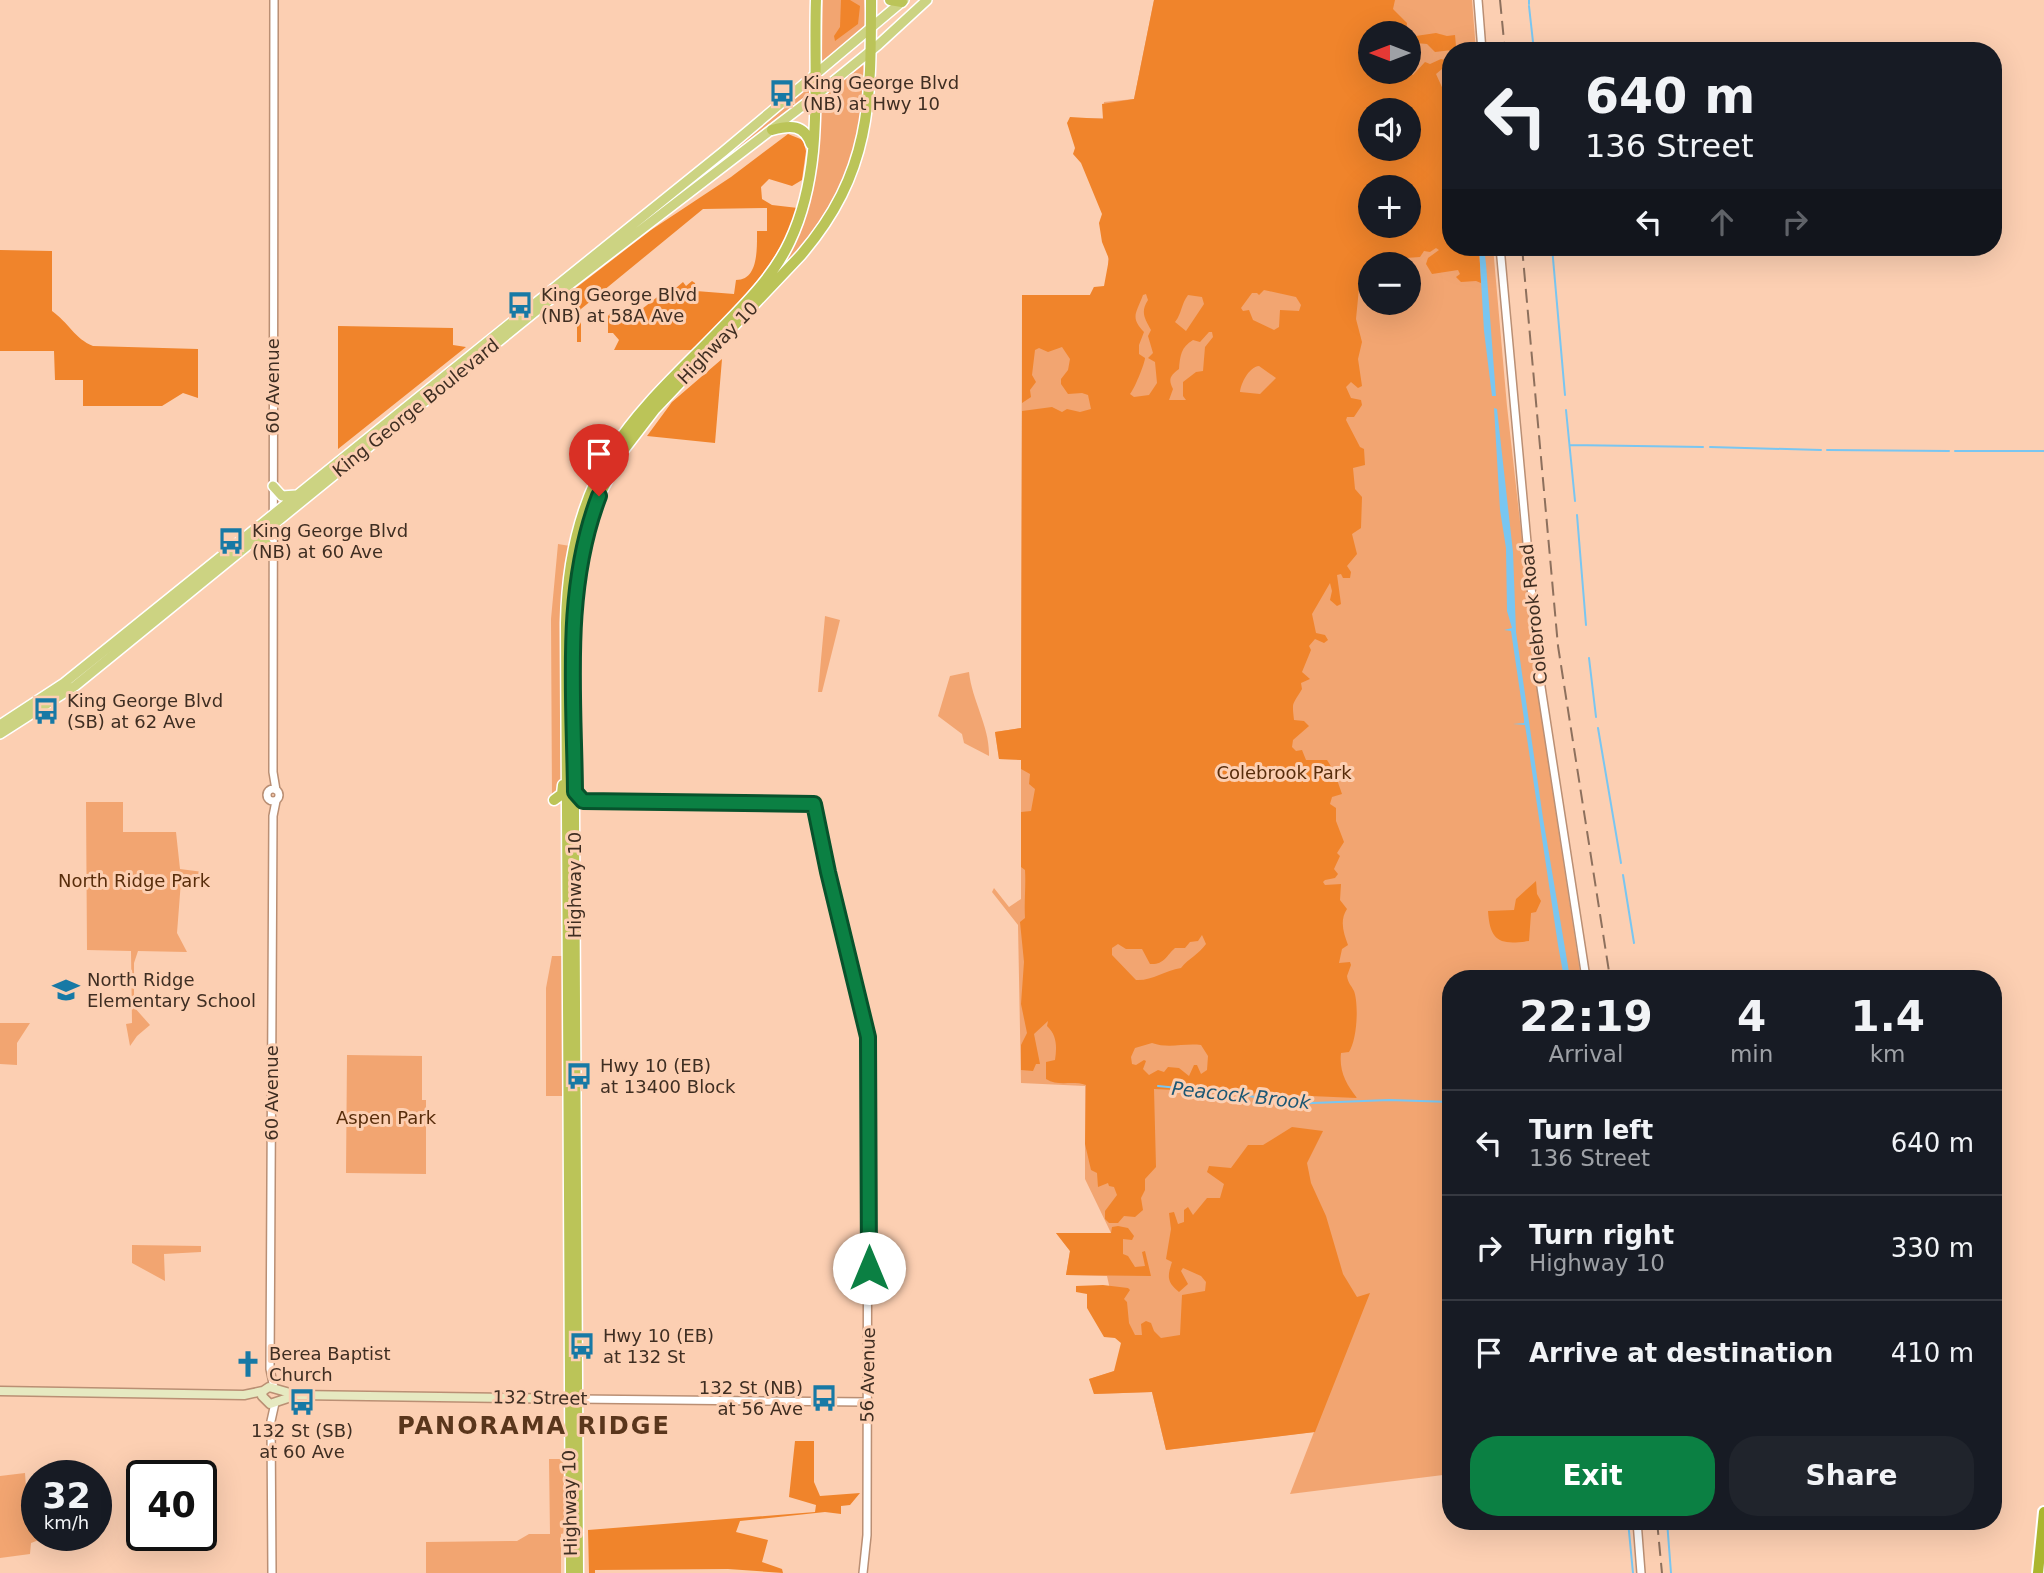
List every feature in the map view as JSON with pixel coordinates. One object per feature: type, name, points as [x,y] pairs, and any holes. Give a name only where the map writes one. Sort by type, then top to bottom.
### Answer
[{"type":"highway","name":"Highway 10","points":[[578,1573],[572,1399],[566,719],[568,583],[575,542],[591,494],[611,452],[635,419],[760,288],[789,243],[804,207],[813,152],[816,0]]},
{"type":"highway","name":"Highway 10","points":[[570,1573],[575,587],[583,544],[599,496],[622,452],[655,409],[801,256],[826,224],[843,194],[861,146],[871,88],[871,0]]},
{"type":"highway","points":[[890,0],[903,1]]},
{"type":"highway","points":[[772,130],[792,126],[799,128],[806,133],[813,152]]},
{"type":"highway","points":[[575,792],[583,801],[578,807],[578,869],[575,877]]},
{"type":"highway","points":[[2038,1573],[2044,1512]]},
{"type":"main road","name":"King George Boulevard","points":[[0,724],[12,719],[64,683],[554,297],[814,97],[871,51],[927,0]]},
{"type":"main road","name":"King George Boulevard","points":[[0,734],[75,686],[248,545],[297,495],[712,161],[903,1]]},
{"type":"main road","points":[[273,486],[282,496],[297,495]]},
{"type":"main road","points":[[248,545],[264,541],[274,553]]},
{"type":"main road","points":[[0,1391],[244,1395],[270,1402],[279,1398],[276,1389]]},
{"type":"main road","name":"132 Street","points":[[264,1390],[276,1389],[297,1395],[572,1399]]},
{"type":"main road","points":[[244,1395],[264,1390],[270,1402]]},
{"type":"main road","name":"132 Street","points":[[270,1402],[297,1395]]},
{"type":"street","name":"60 Avenue","points":[[264,1390],[270,1369],[273,800],[279,795],[273,791],[274,0]]},
{"type":"street","points":[[1478,0],[1481,42]]},
{"type":"street","name":"Colebrook Road","points":[[1501,256],[1539,674],[1585,970]]},
{"type":"street","name":"56 Avenue","points":[[583,801],[814,804],[868,1037],[867,1535],[863,1573]]},
{"type":"street","name":"60 Avenue","points":[[270,1369],[276,1389]]},
{"type":"street","name":"132 Street","points":[[572,1399],[867,1402]]},
{"type":"street","points":[[270,1402],[272,1573]]},
{"type":"street","points":[[1638,1530],[1641,1573]]},
{"type":"green space","points":[[823,0],[864,0],[866,26],[822,62]]},
{"type":"green space","points":[[841,0],[850,0],[860,6],[858,24],[835,41],[834,36],[840,27]]},
{"type":"green space","name":"Colebrook Park","points":[[1154,0],[1472,0],[1475,42],[1442,42],[1442,256],[1494,256],[1507,406],[1544,735],[1580,970],[1442,970],[1442,1475],[1290,1494],[1314,1432],[1166,1450],[1152,1392],[1094,1394],[1089,1379],[1134,1365],[1127,1366],[1107,1276],[1066,1275],[1070,1251],[1056,1233],[1111,1233],[1085,1179],[1085,1086],[1021,1083],[1018,925],[992,892],[994,888],[1009,907],[1021,899],[1021,760],[999,759],[995,732],[1021,728],[1022,295],[1090,295],[1094,287],[1108,287],[1108,224],[1076,118],[1103,118],[1104,102],[1134,99]]},
{"type":"green space","points":[[1154,0],[1395,0],[1393,9],[1405,21],[1358,21],[1358,84],[1421,84],[1421,66],[1425,62],[1430,64],[1442,59],[1442,69],[1436,74],[1442,87],[1442,256],[1480,256],[1481,283],[1461,282],[1456,277],[1460,274],[1458,270],[1432,274],[1426,264],[1428,258],[1439,250],[1436,248],[1430,252],[1424,251],[1421,256],[1421,252],[1358,252],[1356,319],[1362,342],[1358,359],[1362,386],[1358,388],[1351,382],[1346,387],[1351,398],[1361,400],[1362,405],[1354,417],[1347,417],[1346,420],[1360,447],[1364,449],[1365,465],[1353,468],[1355,489],[1362,497],[1361,528],[1352,534],[1357,554],[1347,566],[1351,572],[1350,578],[1337,575],[1341,604],[1337,606],[1330,600],[1330,583],[1312,614],[1316,633],[1325,635],[1328,640],[1324,643],[1315,639],[1309,646],[1311,650],[1302,672],[1310,679],[1301,683],[1302,689],[1293,706],[1294,720],[1304,721],[1309,726],[1293,740],[1292,747],[1296,751],[1302,750],[1306,760],[1327,760],[1342,794],[1332,797],[1330,804],[1336,808],[1336,821],[1344,842],[1337,853],[1340,856],[1334,869],[1338,874],[1335,878],[1323,882],[1325,885],[1341,884],[1340,900],[1347,909],[1343,923],[1348,945],[1342,949],[1339,963],[1350,962],[1351,965],[1347,976],[1356,997],[1356,1022],[1352,1047],[1349,1052],[1341,1053],[1341,1066],[1344,1077],[1357,1098],[1154,1089],[1156,1167],[1145,1179],[1145,1190],[1141,1198],[1143,1210],[1135,1217],[1124,1216],[1118,1223],[1109,1223],[1105,1219],[1105,1211],[1117,1195],[1114,1187],[1108,1183],[1098,1187],[1097,1173],[1091,1170],[1085,1144],[1086,1085],[1056,1083],[1046,1079],[1046,1062],[1055,1060],[1056,1050],[1056,1042],[1047,1026],[1048,1021],[1034,1034],[1040,1064],[1036,1064],[1033,1071],[1021,1070],[1021,1045],[1027,1033],[1021,1004],[1024,962],[1020,922],[1025,918],[1025,870],[1021,867],[1021,812],[1031,811],[1035,789],[1029,784],[1030,774],[1021,769],[1021,760],[999,759],[995,732],[1021,728],[1022,411],[1052,407],[1062,412],[1067,409],[1080,412],[1091,409],[1088,395],[1068,394],[1061,384],[1070,359],[1062,347],[1048,352],[1039,348],[1035,350],[1032,375],[1036,382],[1030,390],[1031,397],[1022,403],[1022,295],[1090,295],[1094,287],[1104,286],[1109,259],[1102,242],[1099,223],[1102,214],[1081,163],[1073,154],[1075,148],[1067,123],[1070,117],[1103,119],[1102,104],[1134,99]],"holes":[[[1264,290],[1296,297],[1301,305],[1299,311],[1280,310],[1279,327],[1274,330],[1253,320],[1249,310],[1243,311],[1241,308],[1252,293],[1259,295]],[[1146,294],[1148,300],[1144,315],[1151,330],[1148,336],[1153,353],[1148,358],[1155,362],[1157,383],[1149,395],[1134,397],[1130,394],[1145,358],[1139,354],[1144,332],[1136,319],[1143,295]],[[1188,295],[1202,297],[1204,304],[1186,331],[1175,322],[1184,302]],[[1212,332],[1213,337],[1205,347],[1203,371],[1196,372],[1183,382],[1183,396],[1186,400],[1169,400],[1173,389],[1171,378],[1179,369],[1184,349],[1193,340],[1200,342]],[[1259,366],[1276,378],[1260,394],[1240,392],[1249,372]],[[1202,935],[1206,944],[1181,968],[1142,980],[1136,980],[1112,955],[1112,948],[1118,944],[1126,949],[1142,949],[1150,964],[1155,964],[1175,948],[1185,948],[1190,942],[1198,941]],[[1152,1043],[1164,1046],[1201,1045],[1208,1056],[1207,1070],[1201,1074],[1197,1065],[1194,1065],[1189,1076],[1179,1068],[1168,1067],[1164,1072],[1158,1070],[1149,1075],[1143,1069],[1146,1061],[1132,1064],[1131,1057],[1135,1048]]]},
{"type":"green space","points":[[1436,33],[1455,35],[1456,42],[1442,42],[1442,51],[1435,52],[1427,44],[1421,43],[1421,35]]},
{"type":"green space","points":[[863,63],[864,88],[856,138],[839,186],[814,229],[764,288],[794,243],[808,209],[815,172],[819,99]]},
{"type":"green space","points":[[810,82],[810,93],[732,159],[613,250],[611,246]]},
{"type":"green space","points":[[788,134],[803,140],[806,151],[802,180],[792,186],[769,179],[761,187],[762,199],[772,205],[798,208],[789,229],[779,249],[754,285],[693,350],[614,350],[619,340],[613,333],[608,333],[608,316],[624,307],[633,316],[665,291],[669,294],[683,282],[686,286],[692,281],[695,283],[696,291],[734,294],[736,280],[749,275],[755,263],[757,231],[767,231],[767,208],[703,209],[581,309],[581,342],[577,342],[577,316],[568,294],[651,230],[731,177]]},
{"type":"green space","points":[[0,250],[52,251],[52,311],[76,335],[93,346],[198,349],[198,398],[183,393],[162,406],[83,406],[83,380],[55,380],[54,351],[0,351]]},
{"type":"green space","points":[[338,326],[453,328],[453,345],[466,347],[338,449]]},
{"type":"green space","points":[[722,359],[715,443],[647,436],[672,402]]},
{"type":"green space","points":[[558,544],[570,546],[561,731],[561,788],[552,799],[551,619]]},
{"type":"green space","points":[[825,616],[840,620],[822,692],[818,692]]},
{"type":"green space","points":[[969,672],[987,735],[989,756],[964,743],[962,734],[938,716],[950,676]]},
{"type":"green space","name":"North Ridge Park","points":[[86,802],[123,802],[123,832],[176,832],[180,869],[203,872],[203,878],[181,881],[177,933],[187,952],[138,951],[134,963],[134,1007],[150,1025],[130,1046],[126,1024],[132,1023],[131,951],[87,950]]},
{"type":"green space","points":[[1536,881],[1537,894],[1541,901],[1536,912],[1531,913],[1529,941],[1511,942],[1498,939],[1491,929],[1488,911],[1514,910],[1516,899]]},
{"type":"green space","points":[[552,956],[565,956],[564,1096],[546,1096],[546,988]]},
{"type":"green space","points":[[0,1023],[30,1023],[17,1043],[17,1065],[0,1064]]},
{"type":"green space","name":"Aspen Park","points":[[347,1055],[422,1056],[422,1100],[426,1100],[426,1174],[346,1173]]},
{"type":"green space","points":[[1292,1127],[1323,1131],[1307,1163],[1311,1183],[1326,1216],[1343,1274],[1357,1297],[1370,1293],[1315,1432],[1166,1450],[1152,1392],[1094,1394],[1089,1379],[1114,1371],[1121,1343],[1115,1338],[1104,1337],[1087,1308],[1087,1294],[1076,1292],[1076,1286],[1128,1288],[1130,1290],[1124,1299],[1127,1302],[1129,1323],[1135,1335],[1142,1335],[1141,1324],[1146,1321],[1151,1323],[1161,1338],[1180,1335],[1182,1295],[1205,1291],[1206,1282],[1201,1276],[1183,1268],[1181,1271],[1188,1284],[1179,1292],[1170,1282],[1172,1262],[1166,1259],[1171,1229],[1169,1213],[1174,1212],[1178,1224],[1184,1222],[1184,1210],[1188,1207],[1193,1215],[1207,1198],[1220,1198],[1224,1184],[1207,1172],[1209,1166],[1231,1168],[1248,1145],[1263,1145]]},
{"type":"green space","points":[[1112,1227],[1128,1228],[1134,1236],[1132,1240],[1123,1239],[1123,1254],[1128,1256],[1135,1267],[1145,1266],[1142,1252],[1145,1251],[1151,1276],[1066,1275],[1070,1251],[1056,1233],[1111,1233]]},
{"type":"green space","points":[[132,1245],[201,1246],[201,1252],[164,1254],[165,1281],[132,1263]]},
{"type":"green space","points":[[795,1441],[814,1441],[814,1482],[820,1496],[860,1493],[850,1505],[841,1506],[841,1514],[825,1512],[740,1521],[736,1532],[768,1540],[762,1562],[782,1569],[783,1573],[728,1569],[595,1570],[595,1573],[589,1573],[588,1530],[815,1512],[816,1505],[789,1497]]},
{"type":"green space","points":[[549,1459],[563,1459],[565,1533],[561,1534],[561,1573],[426,1573],[426,1542],[517,1541],[529,1534],[550,1534]]},
{"type":"green space","points":[[21,1473],[21,1551],[30,1551],[30,1554],[0,1558],[0,1476]]},
{"type":"water","points":[[1480,256],[1485,256],[1486,264],[1496,396],[1492,396],[1484,331]]},
{"type":"water","points":[[1494,408],[1497,409],[1513,552],[1516,632],[1569,970],[1563,970],[1558,945],[1525,725],[1513,724],[1524,723],[1524,719],[1511,631],[1504,630],[1512,628],[1507,611],[1506,548],[1500,510]]},
{"type":"waterway","points":[[1529,6],[1533,42]]},
{"type":"waterway","points":[[1553,256],[1565,395]]},
{"type":"waterway","points":[[1566,410],[1575,501]]},
{"type":"waterway","points":[[1570,445],[1703,447]]},
{"type":"waterway","points":[[1710,447],[1821,450]]},
{"type":"waterway","points":[[1827,450],[1949,451]]},
{"type":"waterway","points":[[1955,451],[2044,451]]},
{"type":"waterway","points":[[1577,515],[1586,625]]},
{"type":"waterway","points":[[1589,658],[1596,717]]},
{"type":"waterway","points":[[1598,728],[1621,863]]},
{"type":"waterway","points":[[1623,875],[1634,943]]},
{"type":"waterway","name":"Peacock Brook","points":[[1158,1086],[1240,1094],[1288,1104],[1389,1100],[1442,1102]]},
{"type":"waterway","points":[[1629,1530],[1633,1573]]},
{"type":"waterway","points":[[1668,1530],[1671,1573]]},
{"type":"railway","points":[[1500,0],[1504,42]]},
{"type":"railway","points":[[1523,256],[1558,646],[1609,970]]},
{"type":"railway","points":[[1658,1530],[1662,1573]]},
{"type":"place","name":"King George Blvd (NB) at Hwy 10","points":[[782,93]]},
{"type":"place","name":"King George Blvd (NB) at 58A Ave","points":[[520,305]]},
{"type":"place","name":"King George Blvd (NB) at 60 Ave","points":[[231,541]]},
{"type":"place","name":"King George Blvd (SB) at 62 Ave","points":[[46,711]]},
{"type":"place","name":"North Ridge Elementary School","points":[[66,990]]},
{"type":"place","name":"Hwy 10 (EB) at 13400 Block","points":[[579,1076]]},
{"type":"place","name":"Hwy 10 (EB) at 132 St","points":[[582,1346]]},
{"type":"place","name":"Berea Baptist Church","points":[[248,1364]]},
{"type":"place","name":"132 St (NB) at 56 Ave","points":[[824,1398]]},
{"type":"place","name":"132 St (SB) at 60 Ave","points":[[302,1402]]},
{"type":"district","name":"PANORAMA RIDGE","points":[[534,1426]]},
{"type":"route","points":[[599,496],[583,544],[575,587],[575,792],[583,801],[814,804],[868,1037],[869,1268]]}]
